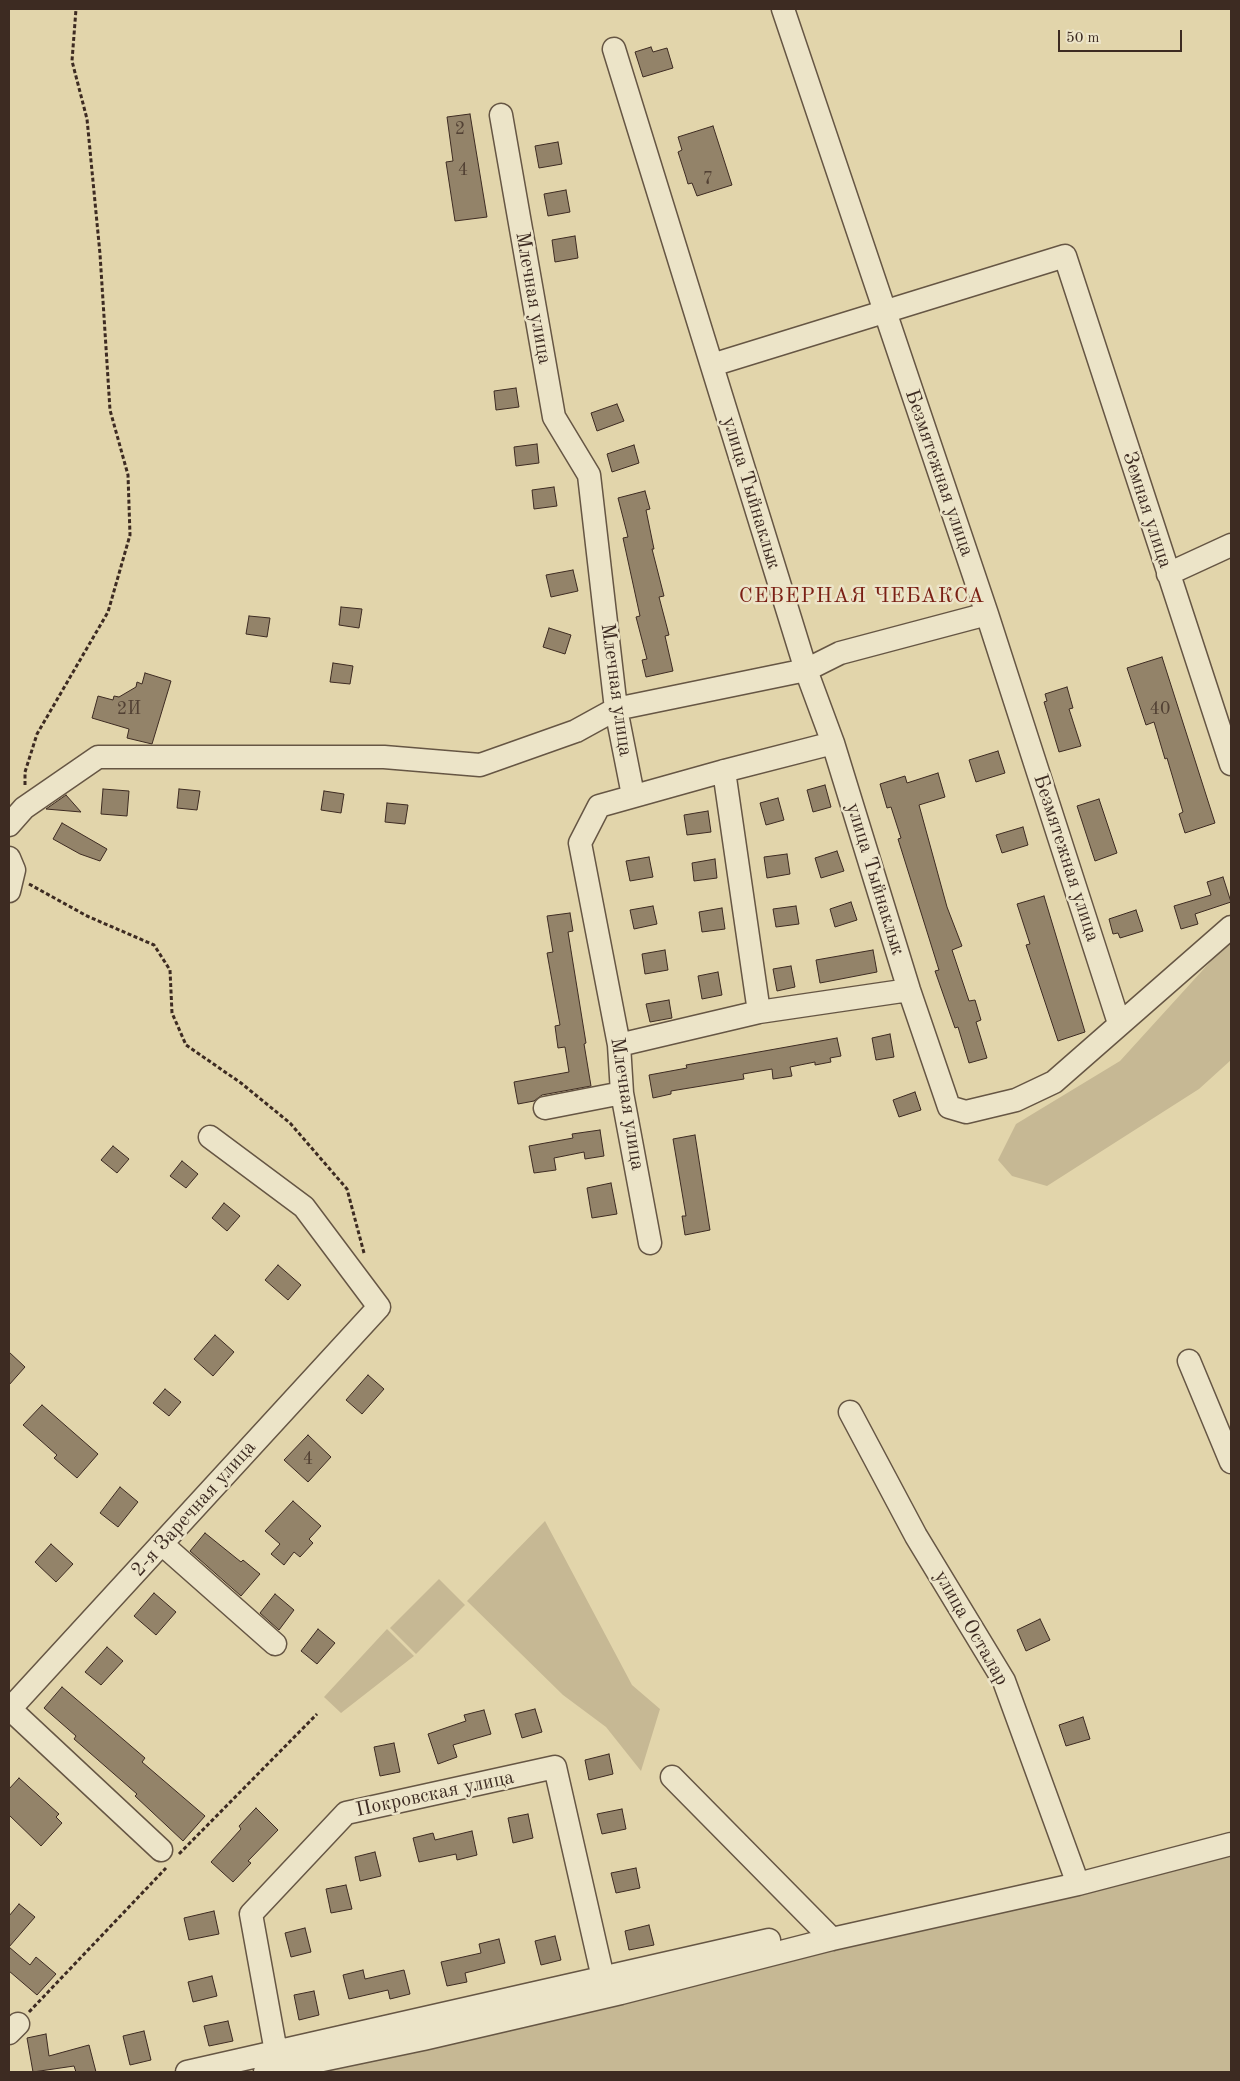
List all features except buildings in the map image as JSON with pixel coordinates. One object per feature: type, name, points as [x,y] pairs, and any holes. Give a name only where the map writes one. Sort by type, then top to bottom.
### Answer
[{"type":"street","name":"Безмятежная улица","points":[[783,9],[987,614],[1117,1017],[1121,1023]]},
{"type":"street","name":"улица Тыйнаклык","points":[[614,49],[806,670],[833,743],[909,990],[949,1107],[966,1112],[1016,1100],[1047,1086],[1121,1023]]},
{"type":"street","name":"Млечная улица","points":[[501,115],[554,418],[589,475],[616,709],[633,796],[599,806],[580,843],[619,1045],[622,1094],[650,1242]]},
{"type":"street","name":"Земная улица","points":[[885,312],[1065,256],[1231,764]]},
{"type":"street","points":[[712,365],[885,312]]},
{"type":"street","points":[[1168,574],[1231,545]]},
{"type":"street","points":[[9,825],[24,808],[98,757],[384,757],[480,764],[576,731],[616,709],[806,670],[840,653],[987,614]]},
{"type":"street","points":[[633,796],[833,743]]},
{"type":"street","points":[[724,771],[759,1012]]},
{"type":"street","points":[[9,892],[11,864]]},
{"type":"street","points":[[1121,1023],[1231,927]]},
{"type":"street","points":[[619,1045],[759,1012],[909,990]]},
{"type":"street","points":[[545,1108],[622,1094]]},
{"type":"street","name":"2-я Заречная улица","points":[[9,1710],[163,1545],[379,1307],[304,1207],[210,1137]]},
{"type":"street","points":[[1189,1361],[1231,1462]]},
{"type":"street","name":"улица Осталар","points":[[850,1412],[916,1536],[1004,1681],[1078,1884]]},
{"type":"street","points":[[163,1545],[275,1644]]},
{"type":"street","points":[[9,1710],[161,1850]]},
{"type":"street","name":"Покровская улица","points":[[276,2052],[251,1914],[346,1813],[555,1767],[603,1978]]},
{"type":"street","points":[[672,1778],[832,1939]]},
{"type":"street","points":[[265,2072],[424,2039],[593,2000],[832,1939],[1078,1884],[1231,1844]]},
{"type":"street","points":[[187,2072],[795,1934]]},
{"type":"path","points":[[24,808],[25,772],[37,734],[108,612],[130,535],[128,475],[110,410],[100,254],[87,119],[72,61],[76,9]]},
{"type":"path","points":[[11,864],[34,888],[87,916],[154,945],[170,970],[172,1013],[186,1045],[241,1083],[290,1123],[347,1189],[366,1262]]},
{"type":"shaded area","points":[[1231,939],[1231,1060],[1199,1089],[1047,1186],[1012,1176],[998,1160],[1016,1124],[1120,1061]]},
{"type":"shaded area","points":[[545,1521],[632,1685],[660,1709],[641,1771],[606,1727],[563,1695],[467,1601]]},
{"type":"shaded area","points":[[439,1579],[465,1605],[416,1654],[390,1628]]},
{"type":"shaded area","points":[[387,1629],[414,1656],[341,1713],[324,1697]]},
{"type":"shaded area","points":[[1231,1855],[1231,2072],[320,2072],[548,2015]]},
{"type":"district","name":"СЕВЕРНАЯ ЧЕБАКСА","points":[[862,596]]}]
